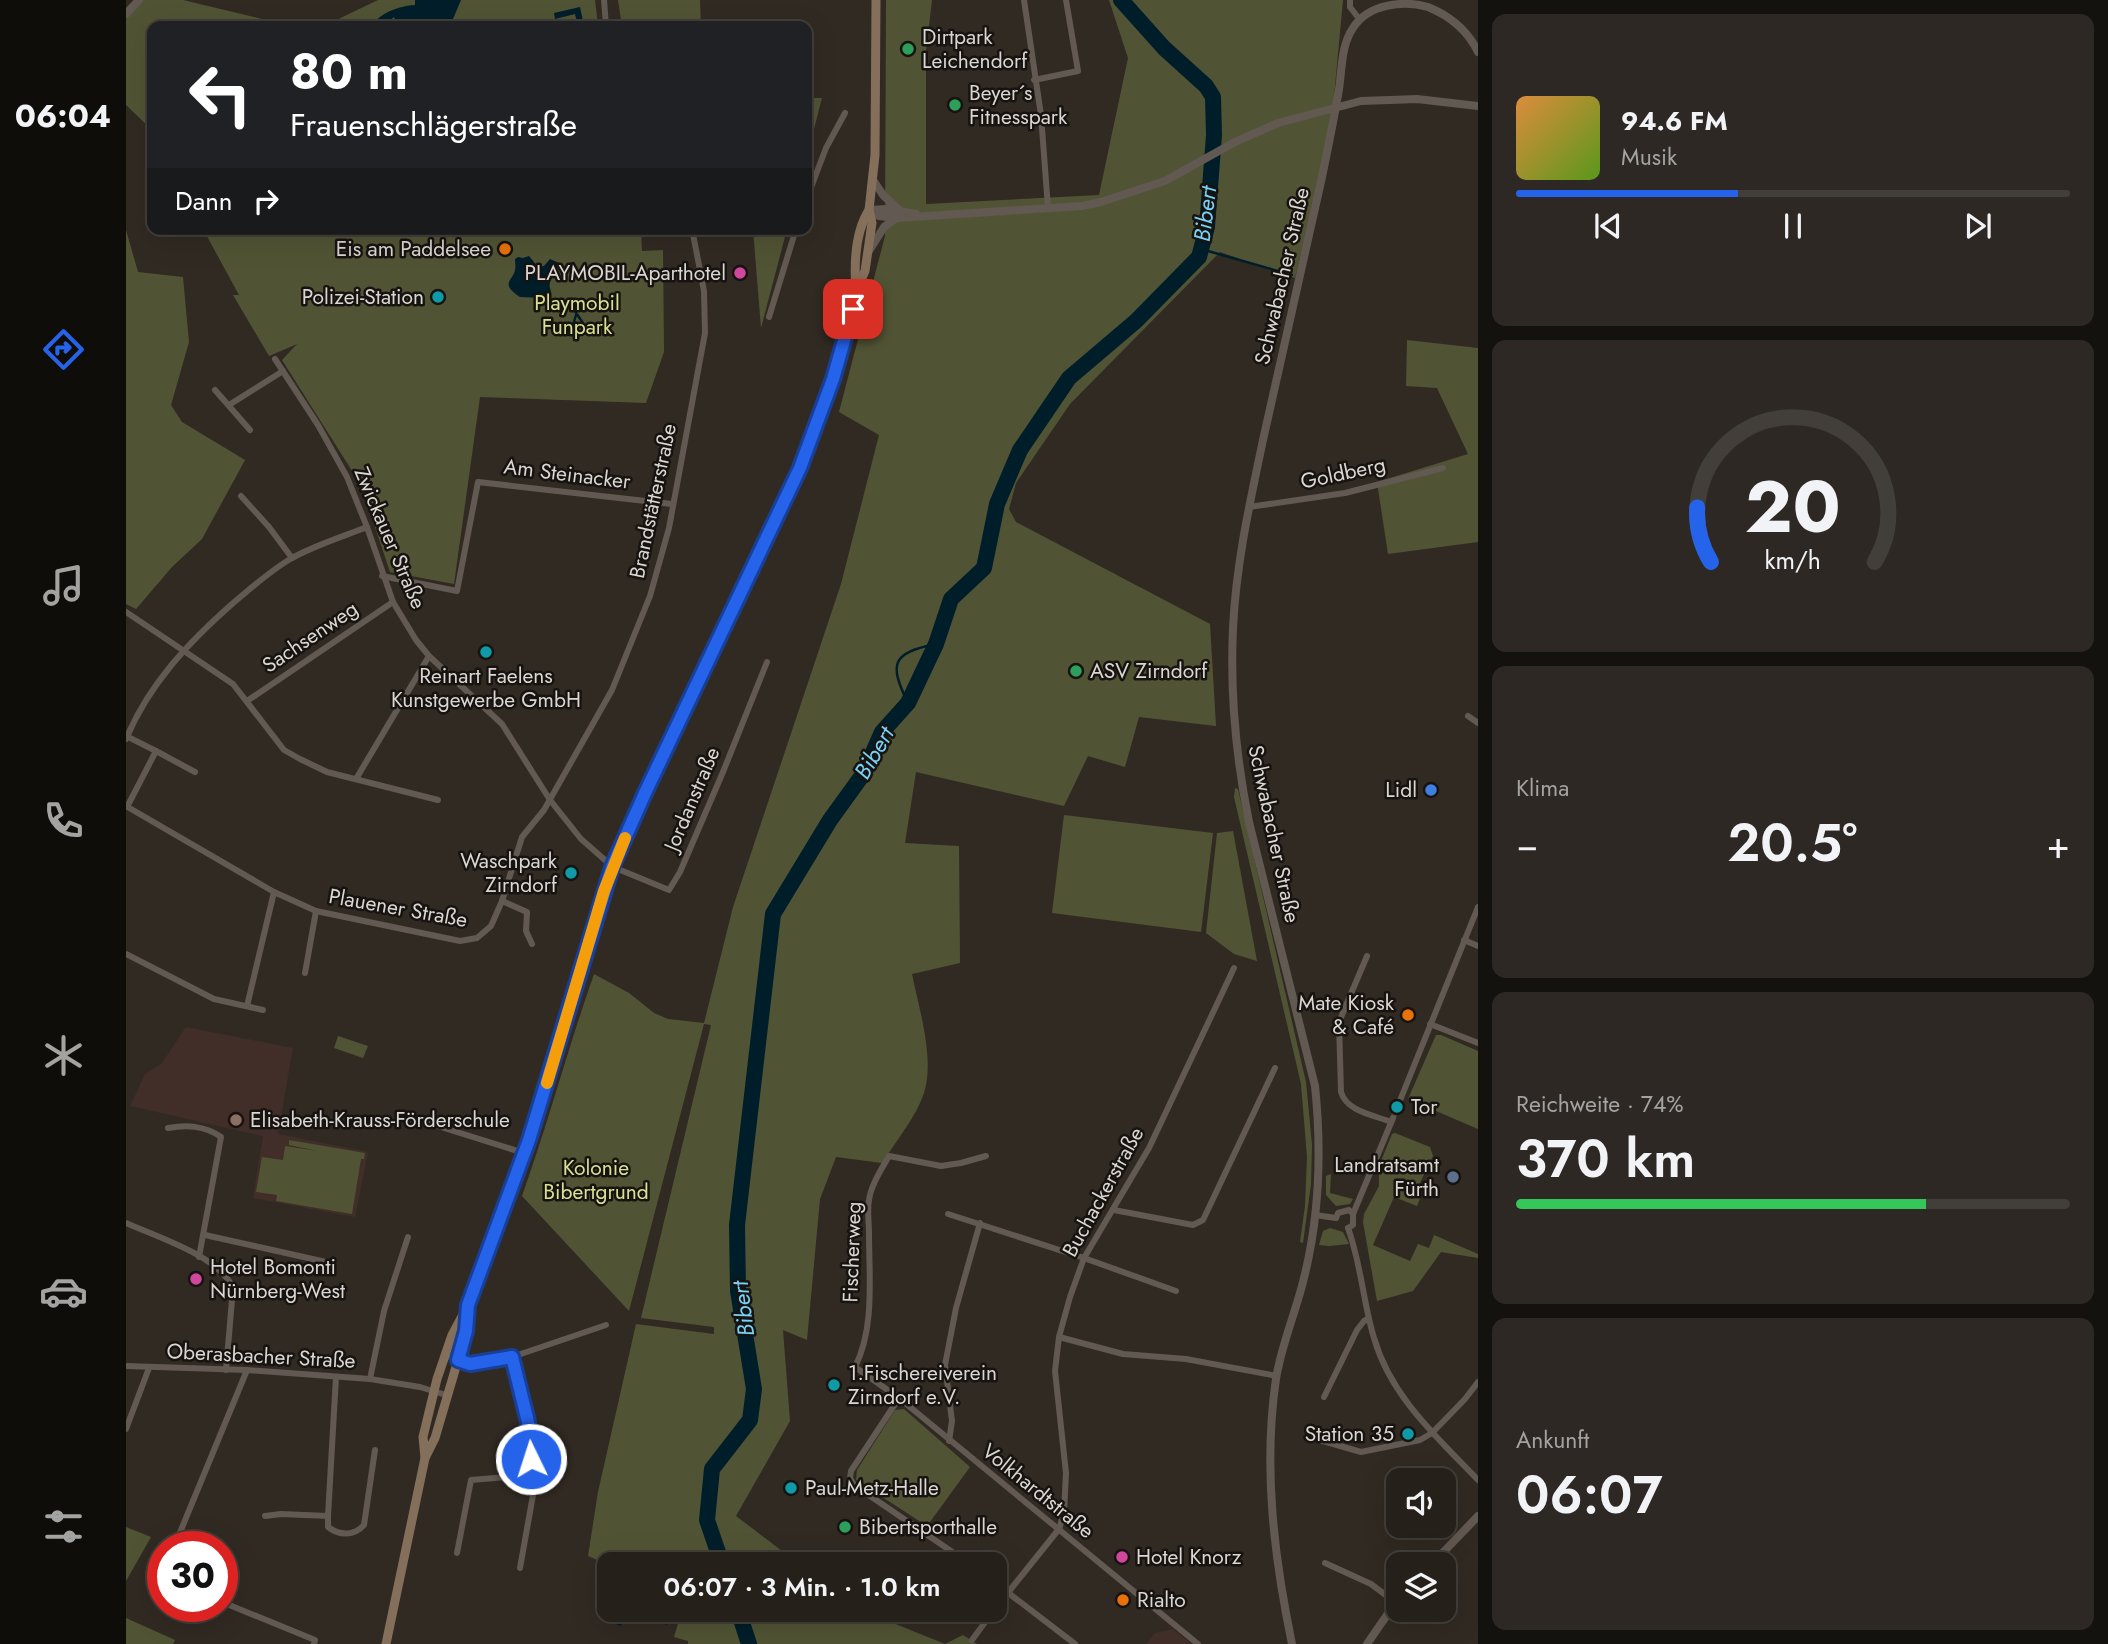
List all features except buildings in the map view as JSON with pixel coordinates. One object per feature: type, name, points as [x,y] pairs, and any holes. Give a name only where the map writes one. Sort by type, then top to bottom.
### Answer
[{"type":"main road","points":[[425,1458],[423,1437],[445,1355],[468,1305],[524,1153],[612,867],[778,518],[810,445],[840,357],[856,292],[866,271],[872,223],[869,210],[873,180],[876,97],[876,0]]},
{"type":"main road","points":[[856,292],[855,271],[860,234],[862,222],[869,210]]},
{"type":"main road","points":[[386,1644],[425,1458],[435,1438],[458,1360],[466,1331],[468,1305]]},
{"type":"street","points":[[126,14],[139,0]]},
{"type":"street","points":[[604,0],[606,21]]},
{"type":"street","points":[[1024,0],[1041,115],[1048,208]]},
{"type":"street","points":[[1034,80],[1078,71],[1066,0]]},
{"type":"street","points":[[1350,0],[1350,7],[1360,20],[1383,6],[1402,3],[1423,5],[1455,22],[1478,52]]},
{"type":"street","name":"Schwabacher Straße","points":[[1292,1643],[1269,1475],[1270,1427],[1277,1376],[1303,1282],[1320,1172],[1315,1086],[1250,822],[1235,734],[1233,628],[1238,567],[1249,507],[1323,170],[1345,47],[1350,33],[1360,20]]},
{"type":"street","points":[[869,210],[879,216],[1082,206],[1129,195],[1165,181],[1235,142],[1278,123],[1361,101],[1416,99],[1478,106]]},
{"type":"street","points":[[812,185],[826,148],[845,113]]},
{"type":"street","points":[[873,180],[898,214]]},
{"type":"street","points":[[869,251],[884,228],[898,214]]},
{"type":"street","name":"Brandstätterstraße","points":[[550,800],[612,690],[650,596],[669,528],[705,333],[704,291],[693,235]]},
{"type":"street","points":[[769,317],[794,235]]},
{"type":"street","name":"Zwickauer Straße","points":[[275,359],[318,425],[347,477],[393,601],[429,656],[502,724],[550,800],[581,839],[612,867]]},
{"type":"street","points":[[229,405],[283,371]]},
{"type":"street","points":[[215,390],[250,430]]},
{"type":"street","name":"Goldberg","points":[[1249,507],[1346,493],[1443,468]]},
{"type":"street","name":"Am Steinacker","points":[[382,576],[457,591],[478,482],[673,504]]},
{"type":"street","points":[[241,496],[292,558]]},
{"type":"street","points":[[195,772],[126,737],[148,696],[183,650],[240,597],[292,558],[367,527]]},
{"type":"street","name":"Sachsenweg","points":[[247,701],[393,601]]},
{"type":"street","points":[[126,612],[233,684],[284,750],[327,772],[438,800]]},
{"type":"street","points":[[356,779],[429,656]]},
{"type":"street","name":"Jordanstraße","points":[[612,867],[669,890],[680,872],[767,662]]},
{"type":"street","points":[[1468,716],[1478,723]]},
{"type":"street","points":[[127,807],[156,751]]},
{"type":"street","name":"Plauener Straße","points":[[127,807],[274,892],[316,911],[464,941],[484,934],[491,926],[502,901],[517,847],[550,800]]},
{"type":"street","points":[[247,1006],[274,892]]},
{"type":"street","points":[[502,901],[527,912],[526,932],[532,944]]},
{"type":"street","points":[[1401,1098],[1478,907]]},
{"type":"street","points":[[305,973],[316,911]]},
{"type":"street","points":[[1464,940],[1478,946]]},
{"type":"street","points":[[126,954],[214,999],[263,1010]]},
{"type":"street","points":[[1336,1218],[1341,1227],[1348,1228],[1353,1225],[1353,1214],[1392,1120],[1352,1107],[1344,1101],[1341,1092],[1339,1021],[1367,956]]},
{"type":"street","name":"Buchackerstraße","points":[[1059,1529],[1064,1513],[1066,1473],[1055,1370],[1059,1338],[1084,1258],[1149,1148],[1234,968]]},
{"type":"street","points":[[1430,1024],[1478,1043]]},
{"type":"street","points":[[1114,1210],[1193,1226],[1203,1220],[1275,1068]]},
{"type":"street","points":[[425,1122],[524,1153]]},
{"type":"street","points":[[168,1128],[188,1125],[214,1132],[220,1137],[200,1257]]},
{"type":"street","name":"Fischerweg","points":[[855,1367],[866,1329],[869,1200],[875,1181],[889,1156],[940,1166],[986,1156]]},
{"type":"street","points":[[1336,1218],[1342,1210],[1349,1210],[1353,1214]]},
{"type":"street","points":[[948,1214],[1176,1291]]},
{"type":"street","points":[[1315,1215],[1336,1218]]},
{"type":"street","points":[[126,1223],[200,1257],[229,1278],[233,1288],[226,1370]]},
{"type":"street","points":[[949,1441],[952,1421],[945,1365],[956,1308],[980,1223]]},
{"type":"street","points":[[1348,1228],[1355,1248],[1368,1319],[1389,1374],[1409,1407],[1478,1480]]},
{"type":"street","points":[[205,1235],[326,1262]]},
{"type":"street","name":"Oberasbacher Straße","points":[[370,1379],[384,1311],[408,1237]]},
{"type":"street","points":[[1324,1397],[1357,1330],[1368,1319]]},
{"type":"street","points":[[445,1355],[470,1364],[512,1357],[606,1325]]},
{"type":"street","points":[[1059,1338],[1124,1354],[1186,1359],[1277,1376]]},
{"type":"street","points":[[512,1357],[528,1422],[533,1495],[520,1568]]},
{"type":"street","name":"Oberasbacher Straße","points":[[126,1366],[247,1370],[370,1379],[446,1395]]},
{"type":"street","name":"Volkhardtstraße","points":[[855,1367],[898,1398],[1198,1644]]},
{"type":"street","name":"Oberasbacher Straße","points":[[126,1429],[149,1368]]},
{"type":"street","points":[[181,1531],[247,1370]]},
{"type":"street","points":[[336,1377],[328,1516],[328,1527],[334,1532],[357,1532],[364,1525],[374,1450]]},
{"type":"street","points":[[1316,1439],[1361,1452],[1420,1440],[1432,1433],[1478,1382]]},
{"type":"street","points":[[898,1398],[851,1471],[850,1478],[854,1485],[952,1552]]},
{"type":"street","points":[[457,1553],[471,1480],[532,1475]]},
{"type":"street","points":[[265,1516],[328,1516]]},
{"type":"street","points":[[1444,1552],[1478,1516]]},
{"type":"street","points":[[1059,1529],[1007,1591],[1075,1644]]},
{"type":"street","points":[[1325,1563],[1386,1593]]},
{"type":"street","points":[[238,1609],[314,1642]]},
{"type":"street","points":[[1367,1644],[1386,1616]]},
{"type":"street","points":[[972,1640],[985,1622]]},
{"type":"shaded area","name":"Elisabeth-Krauss-Förderschule","points":[[186,1027],[293,1048],[278,1134],[368,1152],[355,1217],[253,1198],[263,1136],[130,1106],[145,1074],[162,1063]]},
{"type":"shaded area","points":[[1173,1629],[1191,1644],[1146,1644],[1155,1633]]},
{"type":"green space","points":[[143,0],[183,0],[270,21],[147,21],[147,125],[126,105],[126,19]]},
{"type":"green space","points":[[378,0],[595,0],[597,21],[334,21]]},
{"type":"green space","points":[[618,0],[700,0],[701,21],[621,21]]},
{"type":"green space","name":"Kolonie Bibertgrund","points":[[886,0],[932,0],[926,51],[926,204],[1099,195],[1128,58],[1109,0],[1343,0],[1331,129],[1295,278],[1220,252],[1070,404],[1016,483],[1009,509],[1016,522],[1210,624],[1216,726],[1139,717],[1125,767],[1088,756],[1064,806],[916,772],[905,843],[959,846],[960,963],[912,974],[922,1018],[928,1065],[924,1093],[911,1120],[882,1163],[836,1157],[820,1199],[807,1340],[783,1330],[790,1421],[736,1516],[783,1552],[597,1552],[597,1560],[588,1556],[598,1492],[636,1324],[714,1334],[714,1327],[641,1318],[711,1025],[704,1024],[629,1311],[522,1196],[594,974],[629,993],[654,1013],[668,1019],[704,1023],[733,907],[841,584],[879,435],[839,412],[885,236]]},
{"type":"green space","points":[[812,98],[822,98],[812,137]]},
{"type":"green space","points":[[126,230],[138,272],[183,277],[189,342],[171,405],[182,422],[245,460],[202,539],[172,567],[136,609],[126,604]]},
{"type":"green space","name":"Playmobil Funpark","points":[[206,235],[641,235],[642,251],[663,250],[664,352],[646,403],[480,397],[454,584],[390,572],[361,485],[282,360],[297,344],[269,356],[233,295],[239,295]]},
{"type":"green space","points":[[753,235],[785,235],[761,328]]},
{"type":"green space","points":[[1407,340],[1478,348],[1478,542],[1388,554],[1377,482],[1468,454],[1437,388],[1406,386]]},
{"type":"green space","points":[[1235,788],[1238,789],[1306,1082],[1312,1145],[1311,1184],[1303,1243],[1300,1242],[1307,1157],[1301,1084],[1234,797]]},
{"type":"green space","points":[[1064,815],[1213,833],[1201,932],[1052,913]]},
{"type":"green space","points":[[1233,831],[1257,961],[1234,954],[1206,933],[1217,833]]},
{"type":"green space","points":[[1436,1035],[1478,1051],[1478,1129],[1408,1099]]},
{"type":"green space","points":[[338,1036],[368,1046],[363,1058],[334,1048]]},
{"type":"green space","points":[[1392,1134],[1430,1147],[1433,1156],[1415,1193],[1421,1196],[1417,1206],[1394,1197],[1373,1245],[1410,1261],[1418,1244],[1429,1248],[1434,1235],[1478,1254],[1478,1258],[1441,1252],[1413,1291],[1377,1301],[1363,1222],[1364,1214],[1379,1186],[1379,1166]]},
{"type":"green space","points":[[289,1140],[365,1153],[364,1159],[361,1159],[352,1214],[276,1201],[277,1195],[256,1192],[262,1157],[283,1160],[285,1146],[318,1151],[289,1145]]},
{"type":"green space","points":[[1331,1174],[1330,1193],[1353,1199],[1350,1204],[1336,1206],[1326,1195],[1326,1176]]},
{"type":"green space","points":[[1330,1228],[1343,1232],[1349,1244],[1319,1245],[1323,1231]]},
{"type":"green space","points":[[904,1409],[970,1467],[927,1526],[856,1480],[857,1470],[895,1410]]},
{"type":"green space","points":[[126,1527],[147,1535],[147,1544],[126,1581]]},
{"type":"green space","points":[[126,1618],[175,1640],[173,1644],[126,1644]]},
{"type":"green space","points":[[678,1622],[891,1622],[945,1644],[688,1644],[688,1641],[674,1637]]},
{"type":"green space","points":[[963,1635],[977,1644],[945,1644]]},
{"type":"water","points":[[415,0],[461,0],[452,21],[395,21],[394,17],[389,21],[376,21],[391,11],[415,5]]},
{"type":"water","points":[[580,7],[583,21],[577,21],[575,14],[555,19],[554,13]]},
{"type":"water","points":[[529,256],[538,267],[544,266],[550,259],[559,263],[551,280],[551,291],[544,298],[520,297],[510,288],[515,259]]},
{"type":"waterway","name":"Bibert","points":[[718,1552],[707,1520],[712,1469],[750,1420],[754,1389],[738,1291],[737,1225],[773,914],[830,820],[864,773],[882,732],[908,703],[936,644],[951,599],[984,568],[997,504],[1020,450],[1069,378],[1136,321],[1199,257],[1207,227],[1214,135],[1213,97],[1206,86],[1164,48],[1121,0]]},
{"type":"waterway","points":[[1201,249],[1292,275]]},
{"type":"waterway","points":[[574,310],[583,323]]},
{"type":"waterway","points":[[573,325],[576,315]]},
{"type":"waterway","points":[[908,703],[898,679],[898,662],[910,652],[936,644]]},
{"type":"waterway","name":"Bibert","points":[[742,1622],[749,1644]]},
{"type":"tunnel","points":[[1393,1118],[1401,1098]]},
{"type":"slow traffic","points":[[547,1083],[604,891],[625,838]]},
{"type":"place","name":"Dirtpark Leichendorf","points":[[908,49]]},
{"type":"place","name":"Beyer´s Fitnesspark","points":[[955,105]]},
{"type":"place","name":"Eis am Paddelsee","points":[[505,249]]},
{"type":"place","name":"PLAYMOBIL-Aparthotel","points":[[740,273]]},
{"type":"place","name":"Polizei-Station","points":[[438,297]]},
{"type":"place","name":"Reinart Faelens Kunstgewerbe GmbH","points":[[486,652]]},
{"type":"place","name":"ASV Zirndorf","points":[[1076,671]]},
{"type":"place","name":"Lidl","points":[[1431,790]]},
{"type":"place","name":"Waschpark Zirndorf","points":[[571,873]]},
{"type":"place","name":"Mate Kiosk & Café","points":[[1408,1015]]},
{"type":"place","name":"Tor","points":[[1397,1107]]},
{"type":"place","name":"Elisabeth-Krauss-Förderschule","points":[[236,1120]]},
{"type":"place","name":"Landratsamt Fürth","points":[[1453,1177]]},
{"type":"place","name":"Hotel Bomonti Nürnberg-West","points":[[196,1279]]},
{"type":"place","name":"1.Fischereiverein Zirndorf e.V.","points":[[834,1385]]},
{"type":"place","name":"Station 35","points":[[1408,1434]]},
{"type":"place","name":"Paul-Metz-Halle","points":[[791,1488]]},
{"type":"place","name":"Bibertsporthalle","points":[[845,1527]]},
{"type":"place","name":"Hotel Knorz","points":[[1122,1557]]},
{"type":"place","name":"Rialto","points":[[1123,1600]]},
{"type":"route","points":[[531,1459],[522,1389],[512,1357],[470,1364],[458,1360],[466,1331],[468,1305],[529,1140],[612,867],[810,445],[853,309]]}]
